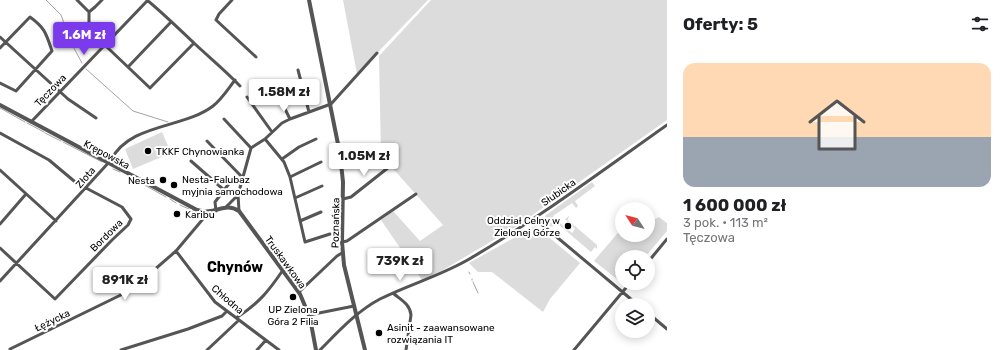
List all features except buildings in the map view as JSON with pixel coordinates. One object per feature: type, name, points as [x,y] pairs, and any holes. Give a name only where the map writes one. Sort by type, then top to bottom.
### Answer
[{"type":"street","points":[[77,0],[89,12],[89,30],[150,88],[194,43]]},
{"type":"street","points":[[89,12],[102,0]]},
{"type":"street","points":[[148,0],[240,86]]},
{"type":"street","name":"Tęczowa","points":[[31,122],[148,0]]},
{"type":"street","points":[[232,0],[218,14],[216,20],[256,57]]},
{"type":"street","name":"Poznańska","points":[[310,0],[341,157],[343,199],[342,253],[345,272],[365,350]]},
{"type":"street","points":[[0,48],[30,17],[46,32],[52,51],[16,91],[0,83]]},
{"type":"street","points":[[128,67],[172,22]]},
{"type":"street","points":[[0,37],[60,92],[96,118]]},
{"type":"street","points":[[226,207],[239,211],[238,195],[251,148],[290,119],[331,104],[377,52]]},
{"type":"street","points":[[298,70],[309,112]]},
{"type":"street","name":"Złota","points":[[0,281],[86,188],[119,149],[142,133],[192,118],[212,107],[222,97],[234,80]]},
{"type":"street","points":[[271,81],[290,119]]},
{"type":"street","points":[[247,97],[272,132]]},
{"type":"street","name":"Krępowska","points":[[0,106],[194,209],[208,213]]},
{"type":"street","points":[[224,119],[251,148]]},
{"type":"street","name":"Słubicka","points":[[320,350],[364,309],[380,299],[455,266],[493,245],[536,218],[667,126]]},
{"type":"street","points":[[0,133],[49,160],[80,186],[86,188]]},
{"type":"street","points":[[265,139],[282,159],[290,178],[305,242],[330,234]]},
{"type":"street","points":[[282,159],[299,147],[316,139]]},
{"type":"street","points":[[207,141],[242,177]]},
{"type":"street","points":[[343,199],[351,197],[389,167],[382,158],[375,158],[365,163]]},
{"type":"street","points":[[191,160],[224,190]]},
{"type":"street","points":[[290,178],[320,162]]},
{"type":"street","points":[[0,171],[56,221]]},
{"type":"street","points":[[216,211],[215,202],[224,190],[233,180],[241,183]]},
{"type":"street","points":[[295,198],[322,186]]},
{"type":"street","name":"Bordowa","points":[[17,264],[55,299],[128,225],[131,219],[122,207],[86,188]]},
{"type":"street","points":[[0,224],[26,194]]},
{"type":"street","points":[[342,242],[347,241],[416,194]]},
{"type":"street","points":[[208,213],[226,207],[238,195]]},
{"type":"street","name":"Truskawkowa","points":[[239,211],[299,292],[309,315],[316,350]]},
{"type":"street","points":[[300,221],[321,212]]},
{"type":"street","name":"Łężycka","points":[[10,349],[131,290],[176,251],[208,213]]},
{"type":"street","points":[[536,218],[540,223],[630,298]]},
{"type":"street","points":[[655,254],[667,239]]},
{"type":"street","points":[[0,248],[17,264]]},
{"type":"street","name":"Chłodna","points":[[176,251],[210,296],[227,311],[279,350]]},
{"type":"street","points":[[299,292],[342,253]]},
{"type":"street","points":[[207,350],[238,319],[268,293],[283,270]]},
{"type":"street","points":[[574,350],[623,292]]},
{"type":"street","points":[[393,293],[406,304],[411,311],[406,350]]},
{"type":"street","points":[[309,315],[354,307],[364,309]]},
{"type":"street","points":[[121,350],[188,329],[222,316],[227,311]]},
{"type":"street","points":[[655,319],[667,329]]},
{"type":"street","points":[[257,350],[266,340]]},
{"type":"shaded area","points":[[343,0],[428,0],[357,74]]},
{"type":"shaded area","points":[[431,0],[667,0],[667,120],[517,226],[443,270],[422,280],[381,220],[393,211],[420,241],[443,225],[381,155],[379,56]]},
{"type":"shaded area","name":"TKKF Chynowianka","points":[[162,132],[171,153],[133,169],[125,149]]},
{"type":"shaded area","points":[[592,182],[595,186],[575,201],[578,206],[576,208],[572,203],[553,216],[554,218],[558,219],[552,227],[544,221],[546,215]]},
{"type":"shaded area","points":[[569,216],[568,220],[597,245],[597,249],[595,247],[591,252],[558,224],[559,222],[572,233],[575,229],[565,219]]},
{"type":"shaded area","points":[[659,217],[667,223],[667,231],[651,250],[615,250],[615,278],[594,261],[615,236],[615,242],[655,242],[655,219]]},
{"type":"shaded area","points":[[535,226],[580,263],[550,299],[543,312],[492,272],[478,272],[469,263]]},
{"type":"waterway","points":[[46,0],[61,15],[65,31],[82,63]]},
{"type":"waterway","points":[[86,69],[133,111],[168,122]]},
{"type":"waterway","points":[[0,108],[25,122]]},
{"type":"waterway","points":[[27,123],[44,132]]},
{"type":"waterway","points":[[45,133],[61,141]]},
{"type":"waterway","points":[[63,142],[102,162]]},
{"type":"waterway","points":[[113,169],[120,172]]},
{"type":"waterway","points":[[128,176],[166,197]]},
{"type":"waterway","points":[[170,199],[176,203]]},
{"type":"waterway","points":[[180,205],[202,215]]},
{"type":"waterway","points":[[473,282],[478,293]]},
{"type":"place","name":"TKKF Chynowianka","points":[[148,151]]},
{"type":"place","name":"Nesta","points":[[163,180]]},
{"type":"place","name":"Nesta-Falubaz myjnia samochodowa","points":[[174,185]]},
{"type":"place","name":"Karibu","points":[[177,214]]},
{"type":"place","name":"Oddział Celny w Zielonej Górze","points":[[568,226]]},
{"type":"place","name":"UP Zielona Góra 2 Filia","points":[[293,297]]},
{"type":"place","name":"Asinit - zaawansowane rozwiązania IT","points":[[379,333]]},
{"type":"district","name":"Chynów","points":[[235,267]]}]
